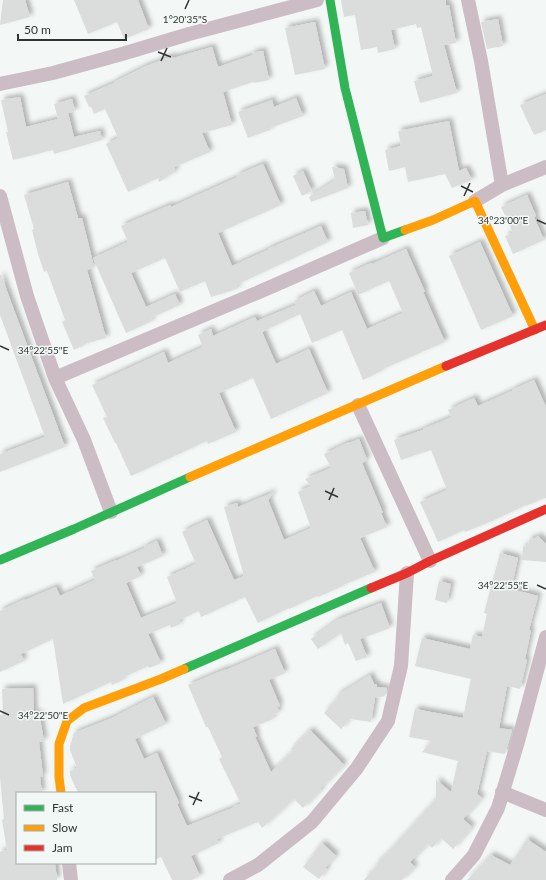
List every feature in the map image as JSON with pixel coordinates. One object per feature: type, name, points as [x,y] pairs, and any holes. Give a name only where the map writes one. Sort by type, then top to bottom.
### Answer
[{"type":"street","points":[[0,84],[53,73],[189,34],[317,0]]},
{"type":"street","points":[[330,0],[345,88],[383,238]]},
{"type":"street","points":[[468,0],[481,61],[502,186]]},
{"type":"street","points":[[55,378],[383,238],[433,220],[475,201],[502,186],[546,167]]},
{"type":"street","points":[[0,196],[27,296],[55,378],[84,440],[111,512]]},
{"type":"street","points":[[475,201],[535,330]]},
{"type":"street","points":[[0,560],[453,363],[546,325]]},
{"type":"street","points":[[358,404],[430,561]]},
{"type":"street","points":[[61,792],[59,777],[59,744],[67,721],[84,708],[161,679],[407,573],[430,561],[546,509]]},
{"type":"street","points":[[230,880],[258,864],[312,822],[357,768],[388,721],[401,666],[407,573]]},
{"type":"street","points":[[452,880],[474,856],[498,808],[546,642]]},
{"type":"street","points":[[502,792],[546,810]]},
{"type":"street","points":[[69,864],[71,880]]},
{"type":"building","points":[[3,0],[25,0],[30,17],[0,25]]},
{"type":"building","points":[[74,0],[138,0],[149,29],[124,39],[117,22],[88,34]]},
{"type":"building","points":[[341,0],[446,0],[446,6],[449,5],[456,43],[444,45],[457,93],[420,103],[414,81],[433,76],[421,27],[417,28],[416,24],[391,30],[395,49],[378,53],[377,47],[361,50],[355,15],[344,17]]},
{"type":"building","points":[[498,19],[503,46],[487,49],[481,22]]},
{"type":"building","points":[[315,22],[325,69],[295,75],[285,28]]},
{"type":"building","points":[[212,47],[218,67],[253,55],[252,53],[263,51],[269,80],[253,82],[223,92],[232,125],[202,133],[210,152],[174,167],[175,172],[159,182],[158,178],[128,192],[106,144],[118,138],[105,109],[94,114],[84,96],[114,83],[144,67],[172,56],[173,58]]},
{"type":"building","points":[[546,94],[546,130],[534,135],[520,105]]},
{"type":"building","points":[[20,97],[26,127],[58,119],[54,104],[72,99],[75,111],[68,113],[74,137],[100,131],[102,140],[54,154],[53,150],[13,160],[6,132],[8,132],[1,100]]},
{"type":"building","points":[[296,98],[303,116],[248,138],[238,112],[272,100],[274,107]]},
{"type":"building","points":[[449,121],[459,171],[466,168],[472,180],[452,188],[445,174],[408,182],[405,167],[389,171],[385,150],[401,146],[398,131]]},
{"type":"building","points":[[263,164],[281,205],[218,233],[232,266],[321,226],[328,242],[236,285],[237,289],[211,297],[205,281],[180,292],[165,258],[131,273],[146,307],[175,294],[180,305],[151,318],[152,321],[126,333],[93,258],[128,242],[121,226],[170,205],[171,207]]},
{"type":"building","points":[[332,167],[344,169],[348,188],[311,202],[309,197],[335,180]]},
{"type":"building","points":[[303,171],[312,191],[302,196],[293,176]]},
{"type":"building","points":[[68,182],[78,218],[82,218],[94,267],[87,270],[106,338],[88,343],[74,350],[62,322],[65,320],[47,271],[44,272],[38,254],[32,230],[34,229],[24,195]]},
{"type":"building","points":[[527,195],[536,216],[534,217],[544,240],[513,254],[505,236],[513,233],[501,207]]},
{"type":"building","points":[[365,211],[368,225],[353,228],[351,213]]},
{"type":"building","points":[[480,242],[513,316],[481,330],[449,256]]},
{"type":"building","points":[[406,249],[445,342],[383,369],[363,380],[342,330],[312,343],[300,314],[262,332],[276,364],[309,349],[328,393],[271,419],[253,378],[219,393],[236,432],[208,444],[207,441],[131,476],[103,418],[107,417],[92,385],[164,352],[168,363],[203,347],[198,335],[211,329],[213,336],[255,317],[257,321],[296,305],[294,301],[314,291],[321,306],[351,292],[367,329],[403,313],[389,281],[358,295],[349,273]]},
{"type":"building","points":[[0,275],[65,447],[0,472],[0,454],[45,437],[0,315]]},
{"type":"building","points":[[534,380],[546,407],[546,498],[526,505],[465,532],[464,530],[438,542],[420,502],[447,490],[431,450],[401,460],[394,440],[423,430],[452,417],[448,410],[474,398],[478,406]]},
{"type":"building","points":[[359,439],[367,460],[362,463],[383,513],[381,513],[387,527],[360,538],[375,572],[289,608],[258,623],[245,597],[201,617],[199,611],[179,620],[180,624],[171,628],[170,625],[148,634],[161,663],[149,668],[148,666],[122,678],[123,680],[112,685],[111,682],[63,704],[53,639],[21,654],[24,661],[0,672],[0,611],[56,587],[60,596],[95,580],[91,571],[145,548],[144,547],[157,541],[163,556],[137,567],[141,576],[126,583],[141,618],[177,603],[167,577],[196,564],[182,532],[207,520],[234,580],[244,576],[224,507],[237,503],[238,507],[274,492],[268,500],[284,540],[311,528],[298,492],[311,486],[305,479],[331,468],[324,454]]},
{"type":"building","points":[[538,536],[546,544],[546,562],[522,560],[523,546],[527,547],[530,538],[534,539]]},
{"type":"building","points":[[500,553],[518,558],[511,589],[538,596],[529,630],[531,630],[525,659],[527,660],[520,689],[507,686],[499,728],[512,730],[505,754],[487,751],[477,794],[482,798],[463,819],[472,827],[453,849],[441,838],[432,848],[428,844],[410,862],[415,867],[402,880],[364,880],[377,865],[376,864],[436,799],[436,780],[451,792],[458,761],[422,752],[431,741],[409,737],[415,709],[463,718],[471,679],[415,666],[422,638],[470,649],[473,635],[482,637],[487,614],[484,613]]},
{"type":"building","points":[[439,581],[451,584],[447,603],[435,600]]},
{"type":"building","points":[[381,603],[390,628],[360,639],[367,657],[356,661],[348,643],[345,645],[341,633],[318,649],[311,639],[337,620]]},
{"type":"building","points":[[275,649],[285,673],[269,680],[280,706],[277,707],[279,712],[272,716],[273,719],[253,727],[257,737],[255,737],[271,772],[293,751],[291,749],[310,730],[344,765],[303,808],[294,799],[262,828],[258,822],[217,839],[219,843],[191,856],[200,876],[192,880],[172,880],[161,857],[156,860],[156,792],[78,792],[70,775],[70,771],[77,768],[70,750],[70,746],[74,733],[112,718],[153,697],[166,724],[135,739],[144,759],[157,753],[179,803],[177,804],[187,826],[235,807],[234,806],[241,804],[219,759],[222,757],[208,727],[206,727],[188,685]]},
{"type":"building","points":[[370,675],[374,684],[377,684],[377,687],[387,688],[385,696],[375,698],[371,722],[350,719],[341,729],[324,713],[337,698],[336,696]]},
{"type":"building","points":[[33,688],[34,714],[39,713],[44,741],[39,742],[43,776],[40,777],[42,792],[16,792],[16,864],[55,864],[57,880],[0,880],[0,852],[7,850],[2,820],[4,819],[0,777],[0,715],[3,715],[2,689]]},
{"type":"building","points":[[527,839],[546,852],[546,880],[467,880],[491,855],[510,865]]},
{"type":"building","points":[[322,843],[336,856],[325,868],[327,869],[319,879],[303,867]]},
{"type":"traffic: fast","points":[[330,0],[345,88],[383,238],[405,230]]},
{"type":"traffic: fast","points":[[0,560],[74,529],[190,477]]},
{"type":"traffic: fast","points":[[184,669],[371,588]]},
{"type":"traffic: slow","points":[[405,230],[433,220],[475,201],[535,330]]},
{"type":"traffic: slow","points":[[190,477],[446,366]]},
{"type":"traffic: slow","points":[[61,792],[59,777],[59,744],[67,721],[84,708],[184,669]]},
{"type":"traffic: jam","points":[[446,366],[546,325]]},
{"type":"traffic: jam","points":[[371,588],[546,509]]}]
